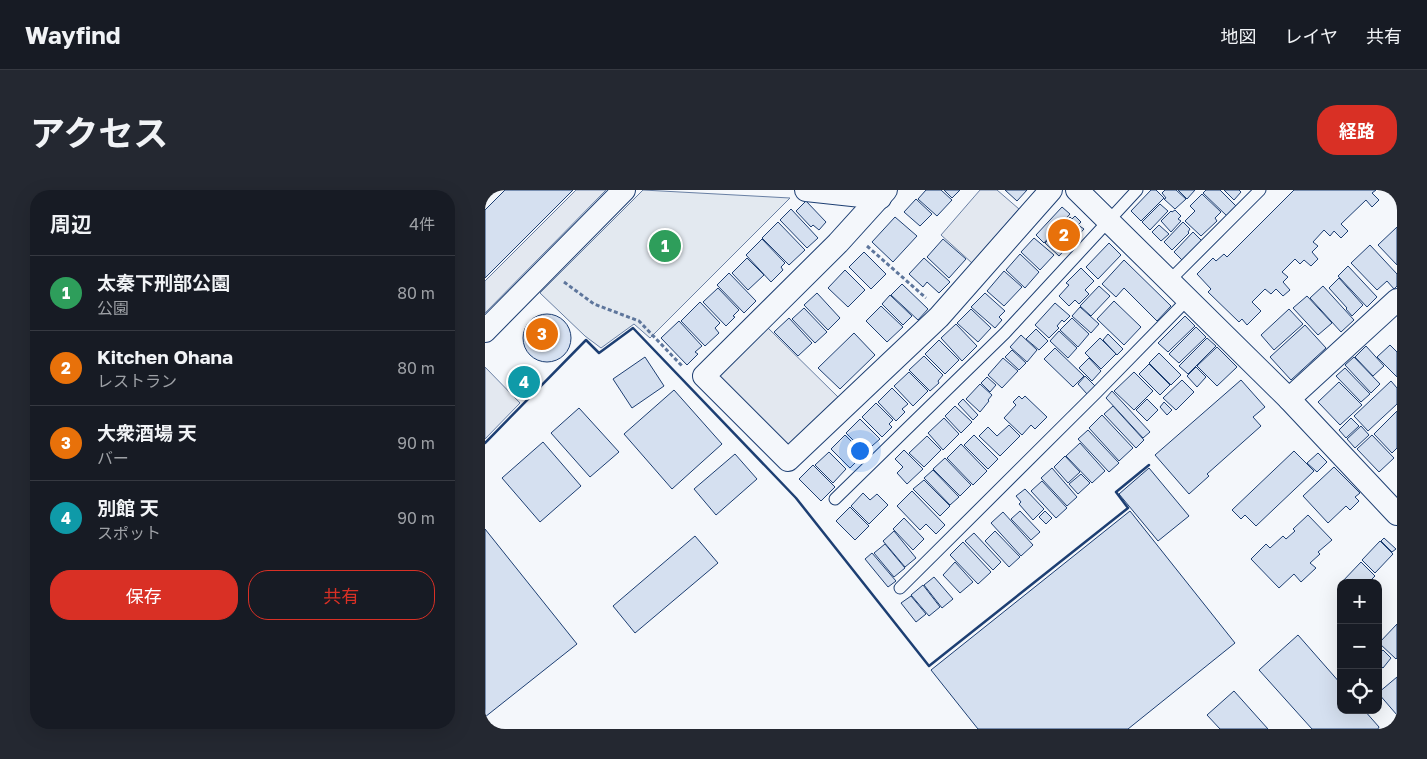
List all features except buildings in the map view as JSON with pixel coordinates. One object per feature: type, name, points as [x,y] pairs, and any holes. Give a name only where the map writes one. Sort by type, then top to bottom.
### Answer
[{"type":"street","points":[[485,331],[624,190]]},
{"type":"street","points":[[807,190],[883,194]]},
{"type":"street","points":[[883,194],[850,230],[704,376],[788,460],[943,313],[1051,190]]},
{"type":"street","points":[[1077,190],[1109,219],[1289,399],[1397,514]]},
{"type":"street","points":[[1289,399],[1397,300]]},
{"type":"lane","points":[[835,499],[1005,333],[1137,190]]},
{"type":"lane","points":[[1170,280],[1260,190]]},
{"type":"lane","points":[[900,588],[1096,393],[1188,298]]},
{"type":"path","points":[[850,230],[943,313]]},
{"type":"path","points":[[547,270],[594,304],[639,321],[692,376],[704,376]]},
{"type":"shaded area","points":[[576,190],[606,190],[485,313],[485,281]]},
{"type":"shaded area","points":[[643,190],[790,198],[650,338],[634,324],[601,348],[585,336],[540,293]]},
{"type":"shaded area","points":[[980,190],[997,190],[1019,209],[972,263],[941,235]]},
{"type":"shaded area","points":[[766,326],[838,397],[786,447],[716,375]]},
{"type":"shaded area","points":[[485,367],[520,403],[485,439]]},
{"type":"wall","points":[[485,443],[586,340],[599,353],[633,328],[796,498],[929,666],[1128,508],[1116,492],[1149,465]]},
{"type":"place","name":"Kitchen Ohana","points":[[1064,235]]},
{"type":"place","name":"太秦下刑部公園","points":[[665,246]]},
{"type":"place","name":"大衆酒場 天","points":[[542,334]]},
{"type":"place","name":"別館 天","points":[[524,382]]}]
